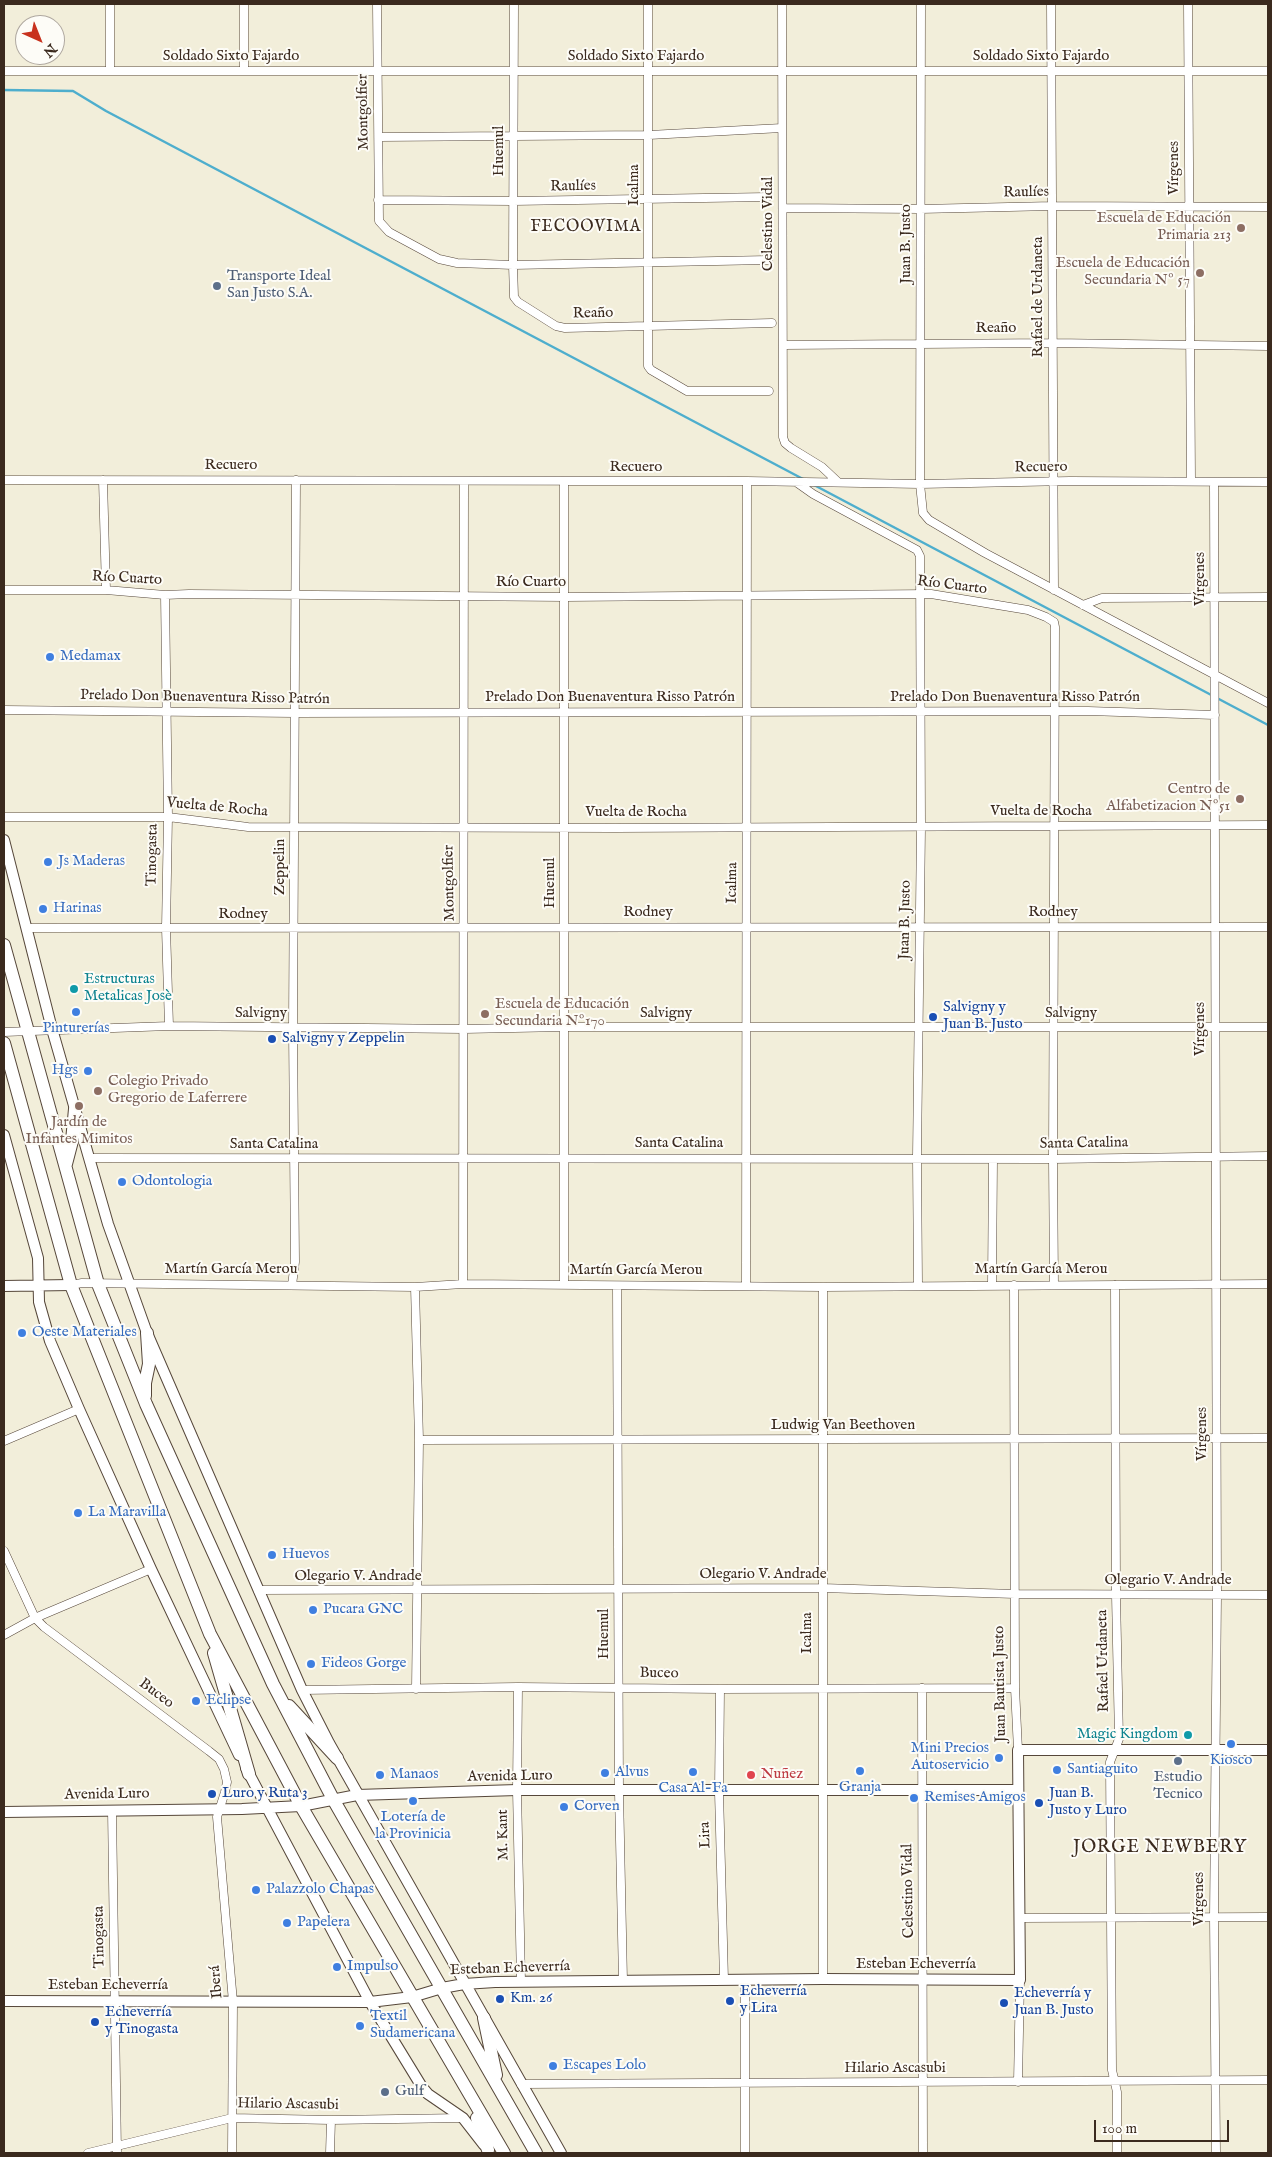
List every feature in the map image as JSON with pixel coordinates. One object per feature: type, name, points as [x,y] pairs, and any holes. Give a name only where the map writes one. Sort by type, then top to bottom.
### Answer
[{"type":"highway","points":[[4,945],[98,1284],[146,1404],[278,1694],[333,1799],[536,2153]]},
{"type":"highway","points":[[4,1042],[71,1285],[210,1634],[301,1806],[504,2153]]},
{"type":"highway","points":[[66,1166],[72,1141],[75,1109]]},
{"type":"highway","points":[[146,1333],[149,1364],[145,1383],[146,1404]]},
{"type":"highway","points":[[210,1634],[224,1693],[248,1774]]},
{"type":"highway","points":[[278,1694],[337,1758]]},
{"type":"highway","points":[[484,2018],[498,2088]]},
{"type":"highway","points":[[467,2088],[489,2152]]},
{"type":"street","points":[[110,4],[110,71]]},
{"type":"street","points":[[244,4],[244,71]]},
{"type":"street","name":"Montgolfier","points":[[377,4],[379,221],[389,232],[440,259],[457,263],[514,265]]},
{"type":"street","name":"Huemul","points":[[514,4],[514,298]]},
{"type":"street","name":"Icalma","points":[[648,4],[648,366],[651,370],[687,390],[769,391]]},
{"type":"street","name":"Celestino Vidal","points":[[782,4],[785,443],[822,467],[838,482]]},
{"type":"street","name":"Juan B. Justo","points":[[920,4],[920,484],[923,513],[929,520],[1054,590],[1268,703]]},
{"type":"street","name":"Rafael de Urdaneta","points":[[1052,4],[1054,590]]},
{"type":"street","name":"Vírgenes","points":[[1188,4],[1191,481]]},
{"type":"street","name":"Soldado Sixto Fajardo","points":[[4,71],[1268,71]]},
{"type":"street","points":[[379,138],[649,135],[782,128]]},
{"type":"street","name":"Raulíes","points":[[378,200],[648,200],[768,197]]},
{"type":"street","name":"Raulíes","points":[[784,208],[920,209],[1053,206],[1268,208]]},
{"type":"street","points":[[514,265],[768,260]]},
{"type":"street","name":"Reaño","points":[[514,298],[556,326],[565,328],[772,323]]},
{"type":"street","name":"Reaño","points":[[783,345],[1053,343],[1268,346]]},
{"type":"street","name":"Recuero","points":[[4,480],[747,481],[920,484],[1268,482]]},
{"type":"street","points":[[103,480],[106,590]]},
{"type":"street","name":"Zeppelin","points":[[292,1285],[295,1262],[293,1028],[296,480]]},
{"type":"street","name":"Icalma","points":[[746,1286],[747,481]]},
{"type":"street","name":"Montgolfier","points":[[463,1284],[464,928],[462,827],[464,482]]},
{"type":"street","name":"Huemul","points":[[564,482],[564,1286]]},
{"type":"street","name":"Juan B. Justo","points":[[796,482],[813,494],[917,550],[920,556],[921,827],[917,1157],[918,1285]]},
{"type":"street","name":"Vírgenes","points":[[1214,483],[1216,675],[1214,825],[1217,1595],[1214,1917],[1216,2153]]},
{"type":"street","name":"Río Cuarto","points":[[4,590],[106,590],[165,595],[295,596],[565,597],[932,594],[1028,610],[1054,622],[1054,711]]},
{"type":"street","name":"Tinogasta","points":[[165,595],[168,817],[166,928],[169,1026]]},
{"type":"street","points":[[1083,605],[1102,598],[1268,597]]},
{"type":"street","name":"Prelado Don Buenaventura Risso Patrón","points":[[4,710],[166,710],[295,713],[1054,711],[1215,715]]},
{"type":"street","points":[[1054,711],[1054,1285]]},
{"type":"street","name":"Vuelta de Rocha","points":[[4,817],[168,817],[248,827],[565,826],[615,828],[1268,825]]},
{"type":"street","points":[[4,840],[52,1029],[108,1224],[146,1333],[302,1690],[357,1795],[561,2153]]},
{"type":"street","name":"Rodney","points":[[27,928],[1268,927]]},
{"type":"street","name":"Salvigny","points":[[4,1032],[169,1026],[464,1029],[564,1027],[1268,1027]]},
{"type":"street","points":[[4,1136],[8,1170],[38,1258],[39,1302],[50,1341],[152,1569],[248,1774],[370,2002],[422,2087],[428,2094],[462,2118],[489,2152]]},
{"type":"street","name":"Santa Catalina","points":[[89,1158],[917,1157],[1053,1159],[1268,1156]]},
{"type":"street","points":[[992,1285],[993,1159]]},
{"type":"street","name":"Martín García Merou","points":[[4,1286],[39,1287],[98,1284],[415,1287],[463,1284],[823,1287],[1268,1284]]},
{"type":"street","name":"Juan Bautista Justo","points":[[1014,1285],[1015,1688],[1018,1750],[1020,1918],[1018,2082]]},
{"type":"street","name":"Rafael Urdaneta","points":[[1115,1285],[1116,1595],[1119,1739],[1110,1762],[1112,2070],[1115,2082],[1117,2153]]},
{"type":"street","name":"Huemul","points":[[617,1286],[619,1792],[623,1981]]},
{"type":"street","points":[[415,1287],[419,1440],[416,1689]]},
{"type":"street","name":"Icalma","points":[[823,1287],[821,1790],[823,1979]]},
{"type":"street","points":[[4,1441],[79,1409]]},
{"type":"street","name":"Ludwig Van Beethoven","points":[[419,1440],[1268,1438]]},
{"type":"street","points":[[4,1551],[35,1618]]},
{"type":"street","points":[[4,1635],[35,1618],[152,1569]]},
{"type":"street","name":"Olegario V. Andrade","points":[[258,1590],[417,1591],[619,1588],[822,1588],[1015,1594],[1268,1595]]},
{"type":"street","name":"Buceo","points":[[35,1618],[44,1627],[219,1759],[227,1782],[218,1808]]},
{"type":"street","name":"Buceo","points":[[302,1690],[518,1687],[720,1689],[1015,1688]]},
{"type":"street","name":"M. Kant","points":[[518,1687],[517,1790],[521,1982]]},
{"type":"street","name":"Celestino Vidal","points":[[922,1688],[923,2153]]},
{"type":"street","name":"Lira","points":[[720,1689],[718,1792],[724,1980]]},
{"type":"street","points":[[1018,1750],[1268,1750]]},
{"type":"street","name":"Avenida Luro","points":[[4,1812],[266,1808],[301,1806],[357,1795],[517,1790],[718,1792],[1018,1790]]},
{"type":"street","name":"Iberá","points":[[218,1808],[217,1817],[233,2002],[232,2153]]},
{"type":"street","name":"Tinogasta","points":[[112,1810],[117,2150]]},
{"type":"street","points":[[1020,1918],[1268,1917]]},
{"type":"street","name":"Esteban Echeverría","points":[[4,2002],[370,2002],[412,1997],[464,1984],[521,1982],[823,1979],[1020,1980]]},
{"type":"street","points":[[745,1980],[745,2153]]},
{"type":"street","name":"Hilario Ascasubi","points":[[521,2084],[1268,2080]]},
{"type":"street","name":"Hilario Ascasubi","points":[[88,2153],[117,2150],[232,2118],[331,2120],[462,2118]]},
{"type":"street","points":[[330,2153],[331,2120]]},
{"type":"waterway","points":[[4,90],[73,91],[106,111],[803,479]]},
{"type":"waterway","points":[[814,485],[1268,725]]},
{"type":"place","name":"Escuela de Educación Primaria 213","points":[[1241,228]]},
{"type":"place","name":"Escuela de Educación Secundaria Nº 57","points":[[1200,273]]},
{"type":"place","name":"Transporte Ideal San Justo S.A.","points":[[217,286]]},
{"type":"place","name":"Medamax","points":[[50,657]]},
{"type":"place","name":"Centro de Alfabetizacion Nº51","points":[[1240,799]]},
{"type":"place","name":"Js Maderas","points":[[48,862]]},
{"type":"place","name":"Harinas","points":[[43,909]]},
{"type":"place","name":"Estructuras Metalicas Josè","points":[[74,989]]},
{"type":"place","name":"Pinturerías","points":[[76,1012]]},
{"type":"place","name":"Escuela de Educación Secundaria Nº170","points":[[485,1014]]},
{"type":"place","name":"Salvigny y Juan B. Justo","points":[[933,1017]]},
{"type":"place","name":"Salvigny y Zeppelin","points":[[272,1039]]},
{"type":"place","name":"Hgs","points":[[88,1071]]},
{"type":"place","name":"Colegio Privado Gregorio de Laferrere","points":[[98,1091]]},
{"type":"place","name":"Jardín de Infantes Mimitos","points":[[79,1106]]},
{"type":"place","name":"Odontologia","points":[[122,1182]]},
{"type":"place","name":"Oeste Materiales","points":[[22,1333]]},
{"type":"place","name":"La Maravilla","points":[[78,1513]]},
{"type":"place","name":"Huevos","points":[[272,1555]]},
{"type":"place","name":"Pucara GNC","points":[[313,1610]]},
{"type":"place","name":"Fideos Gorge","points":[[311,1664]]},
{"type":"place","name":"Eclipse","points":[[196,1701]]},
{"type":"place","name":"Magic Kingdom","points":[[1188,1735]]},
{"type":"place","name":"Kiosco","points":[[1231,1744]]},
{"type":"place","name":"Mini Precios Autoservicio","points":[[999,1758]]},
{"type":"place","name":"Estudio Tecnico","points":[[1178,1761]]},
{"type":"place","name":"Santiaguito","points":[[1057,1770]]},
{"type":"place","name":"Granja","points":[[860,1771]]},
{"type":"place","name":"Casa Al-Fa","points":[[693,1772]]},
{"type":"place","name":"Alvus","points":[[605,1773]]},
{"type":"place","name":"Manaos","points":[[380,1775]]},
{"type":"place","name":"Nuñez","points":[[751,1775]]},
{"type":"place","name":"Luro y Ruta 3","points":[[212,1794]]},
{"type":"place","name":"Remises Amigos","points":[[914,1798]]},
{"type":"place","name":"Lotería de la Provinicia","points":[[413,1801]]},
{"type":"place","name":"Juan B. Justo y Luro","points":[[1039,1803]]},
{"type":"place","name":"Corven","points":[[564,1807]]},
{"type":"place","name":"Palazzolo Chapas","points":[[256,1890]]},
{"type":"place","name":"Papelera","points":[[287,1923]]},
{"type":"place","name":"Impulso","points":[[337,1967]]},
{"type":"place","name":"Km. 26","points":[[500,1999]]},
{"type":"place","name":"Echeverría y Lira","points":[[730,2001]]},
{"type":"place","name":"Echeverría y Juan B. Justo","points":[[1004,2003]]},
{"type":"place","name":"Echeverría y Tinogasta","points":[[95,2022]]},
{"type":"place","name":"Textil Sudamericana","points":[[360,2026]]},
{"type":"place","name":"Escapes Lolo","points":[[553,2066]]},
{"type":"place","name":"Gulf","points":[[385,2092]]},
{"type":"district","name":"FECOOVIMA","points":[[586,228]]},
{"type":"district","name":"JORGE NEWBERY","points":[[1160,1848]]}]
